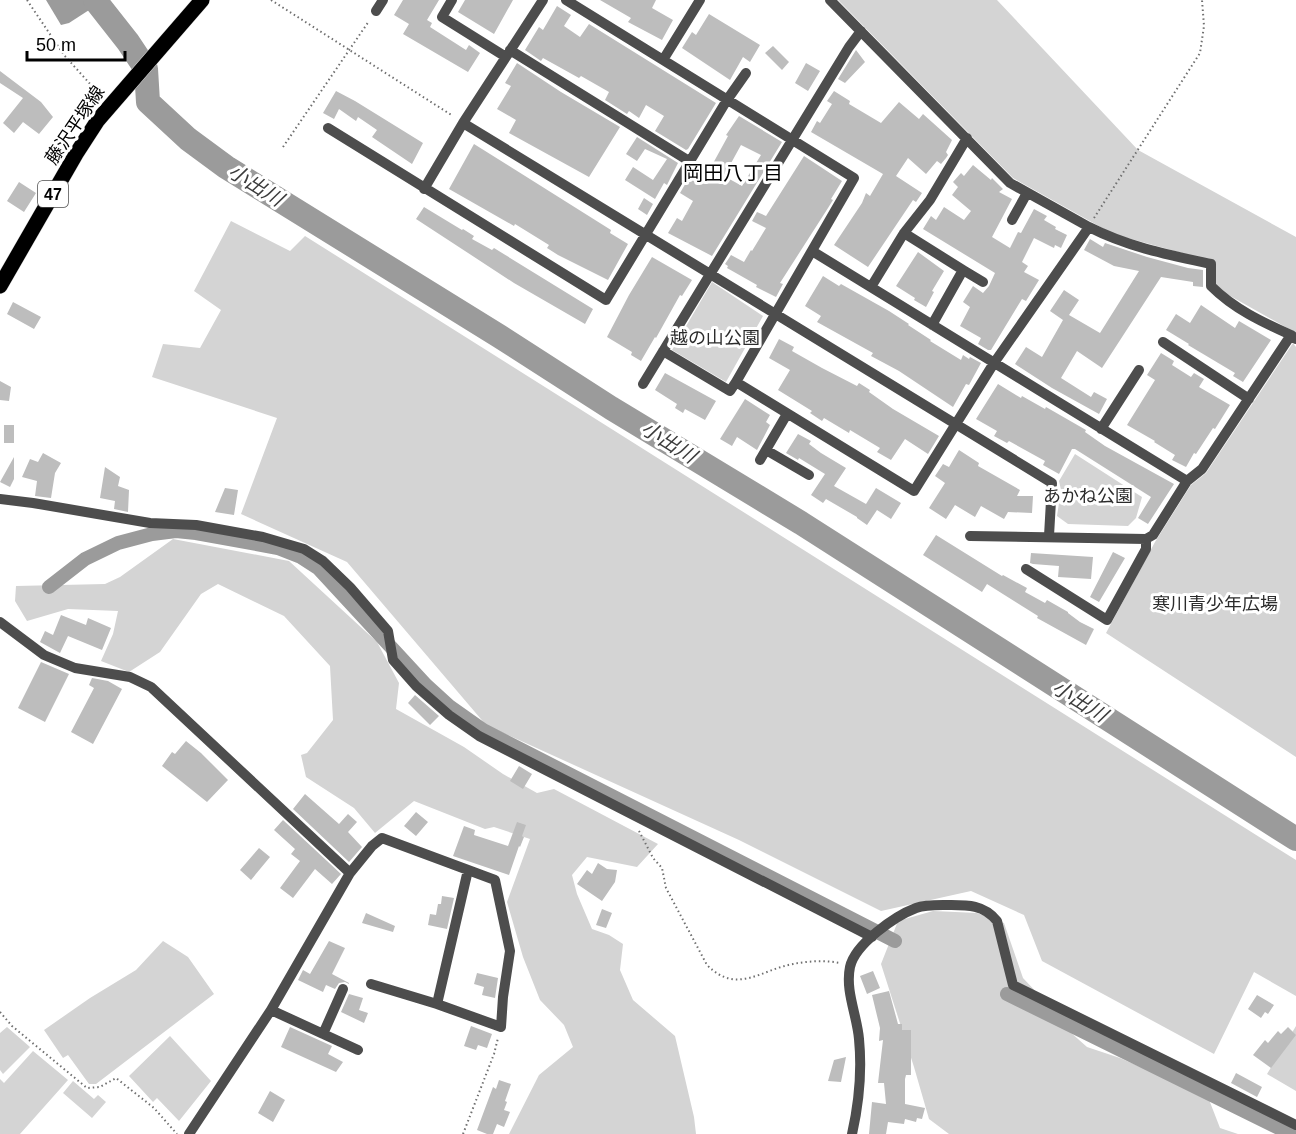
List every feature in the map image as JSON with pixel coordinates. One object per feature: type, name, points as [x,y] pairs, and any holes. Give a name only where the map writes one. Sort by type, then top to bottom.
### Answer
[{"type":"main road","name":"藤沢平塚線","points":[[0,286],[107,101],[202,0]]},
{"type":"street","points":[[376,11],[383,0]]},
{"type":"street","points":[[452,0],[442,17],[508,53],[689,161]]},
{"type":"street","points":[[424,189],[463,123],[543,0]]},
{"type":"street","points":[[566,0],[854,178],[730,391],[663,351]]},
{"type":"street","points":[[663,60],[700,0]]},
{"type":"street","points":[[830,0],[1010,183],[1112,239],[1153,252],[1211,264],[1211,286],[1223,298],[1258,320],[1294,337],[1202,469],[1187,481],[1153,535],[1146,539],[970,536]]},
{"type":"street","points":[[643,384],[849,46],[861,31]]},
{"type":"street","points":[[328,128],[606,300],[689,161],[746,73]]},
{"type":"street","points":[[463,123],[1052,483],[1048,536]]},
{"type":"street","points":[[871,287],[904,233],[930,200],[967,138]]},
{"type":"street","points":[[1012,220],[1026,193]]},
{"type":"street","points":[[736,382],[914,491],[994,363],[1089,227]]},
{"type":"street","points":[[904,233],[983,282]]},
{"type":"street","points":[[812,251],[1187,481]]},
{"type":"street","points":[[932,325],[963,270]]},
{"type":"street","points":[[1163,342],[1249,399]]},
{"type":"street","points":[[1101,429],[1139,370]]},
{"type":"street","points":[[760,460],[787,414]]},
{"type":"street","points":[[766,450],[809,475]]},
{"type":"street","points":[[0,499],[150,523],[196,525],[285,542],[304,549],[323,561],[388,631],[393,660],[416,686],[448,715],[479,736],[632,815],[876,934]]},
{"type":"street","points":[[1026,569],[1107,620],[1146,549],[1146,539]]},
{"type":"street","points":[[0,622],[44,656],[75,669],[130,677],[151,687],[350,873]]},
{"type":"street","points":[[189,1134],[271,1010],[350,873],[372,846],[382,838],[495,879],[510,951],[501,1027],[371,984]]},
{"type":"street","points":[[437,1004],[468,870]]},
{"type":"street","points":[[852,1134],[860,1077],[859,1038],[848,981],[850,965],[856,954],[895,918],[918,908],[935,905],[984,908],[997,921],[1013,984],[1296,1125]]},
{"type":"street","points":[[323,1034],[344,989]]},
{"type":"street","points":[[271,1010],[358,1050]]},
{"type":"path","points":[[27,0],[64,55],[107,101]]},
{"type":"path","points":[[271,0],[463,123]]},
{"type":"path","points":[[1089,227],[1200,53],[1204,26],[1202,0]]},
{"type":"path","points":[[283,147],[376,11]]},
{"type":"path","points":[[632,815],[653,858],[662,868],[666,888],[706,965],[716,974],[742,980],[792,964],[833,962],[850,965]]},
{"type":"path","points":[[0,1012],[12,1026],[87,1088],[100,1087],[116,1078],[154,1108],[177,1134]]},
{"type":"path","points":[[462,1134],[494,1054],[501,1027]]},
{"type":"green space","points":[[838,0],[997,0],[1138,150],[1296,237],[1296,333],[1225,293],[1216,284],[1215,262],[1113,234],[1013,178]]},
{"type":"green space","points":[[231,221],[290,251],[305,236],[1296,860],[1296,996],[1254,972],[1214,1054],[1042,961],[1024,915],[971,891],[881,911],[739,840],[486,725],[347,562],[241,514],[277,418],[152,377],[163,344],[200,348],[221,310],[194,291]]},
{"type":"green space","name":"越の山公園","points":[[712,282],[763,316],[726,382],[672,350]]},
{"type":"green space","name":"寒川青少年広場","points":[[1293,343],[1296,347],[1296,757],[1106,633],[1155,542],[1191,485],[1206,473]]},
{"type":"green space","name":"あかね公園","points":[[1075,454],[1142,497],[1136,518],[1128,526],[1068,524],[1057,516],[1061,490],[1059,481]]},
{"type":"green space","points":[[173,539],[289,561],[377,642],[399,683],[396,709],[464,747],[503,774],[537,793],[554,789],[658,844],[637,867],[587,857],[572,875],[577,894],[592,929],[609,935],[623,944],[620,970],[633,1000],[675,1036],[696,1134],[509,1134],[539,1075],[573,1047],[564,1025],[540,1000],[523,957],[507,902],[530,839],[494,827],[485,829],[414,801],[375,833],[354,808],[306,777],[301,755],[307,753],[333,720],[330,666],[284,616],[218,584],[201,594],[160,652],[129,672],[101,661],[113,634],[118,611],[68,609],[27,621],[15,601],[16,586],[105,584],[120,577]]},
{"type":"green space","points":[[933,911],[977,913],[1004,923],[1023,978],[1059,1016],[1069,1031],[1087,1047],[1120,1058],[1208,1097],[1220,1128],[1238,1134],[949,1134],[929,1119],[881,964],[898,921]]},
{"type":"green space","points":[[163,941],[188,957],[214,994],[96,1084],[89,1084],[68,1055],[63,1058],[44,1030],[136,970]]},
{"type":"green space","points":[[1296,1026],[1296,1091],[1267,1074]]},
{"type":"green space","points":[[7,1027],[30,1047],[3,1074],[0,1070],[0,1033]]},
{"type":"green space","points":[[170,1036],[211,1081],[179,1121],[157,1098],[153,1102],[129,1076]]},
{"type":"green space","points":[[33,1051],[68,1080],[20,1134],[0,1134],[0,1079],[4,1083]]},
{"type":"green space","points":[[73,1081],[94,1099],[98,1095],[106,1102],[92,1118],[63,1093]]},
{"type":"shaded area","points":[[46,0],[103,1],[69,23],[61,25]]},
{"type":"building","points":[[403,0],[439,0],[427,20],[432,23],[430,27],[466,50],[469,45],[480,53],[468,72],[403,34],[409,24],[394,15]]},
{"type":"building","points":[[465,0],[513,0],[494,34],[458,12]]},
{"type":"building","points":[[600,0],[656,0],[652,8],[673,20],[662,40],[628,22],[631,18]]},
{"type":"building","points":[[557,6],[571,15],[564,26],[580,37],[589,24],[716,103],[688,149],[686,150],[655,131],[664,116],[646,105],[639,118],[629,111],[627,114],[605,100],[609,92],[543,58],[541,61],[525,50],[539,27],[543,30]]},
{"type":"building","points":[[709,14],[760,45],[750,62],[743,57],[730,80],[682,48],[692,32],[696,35]]},
{"type":"building","points":[[773,46],[789,62],[782,70],[765,53]]},
{"type":"building","points":[[856,50],[865,62],[845,83],[838,79]]},
{"type":"building","points":[[517,63],[620,127],[589,177],[509,133],[516,120],[497,109],[511,86],[505,83]]},
{"type":"building","points":[[806,63],[820,71],[808,91],[795,83]]},
{"type":"building","points":[[0,71],[41,102],[53,117],[39,134],[23,122],[14,133],[3,123],[23,98],[0,83]]},
{"type":"building","points":[[336,91],[423,143],[412,164],[372,137],[377,130],[358,117],[356,121],[339,109],[334,119],[323,113]]},
{"type":"building","points":[[834,91],[850,101],[849,104],[881,123],[899,102],[919,119],[923,114],[952,140],[946,152],[948,155],[946,158],[941,164],[937,161],[926,174],[908,158],[896,176],[922,193],[916,202],[913,200],[868,267],[834,245],[862,203],[866,193],[870,196],[883,174],[811,132],[817,121],[820,123],[832,104],[827,101]]},
{"type":"building","points":[[739,116],[782,142],[712,256],[668,233],[677,218],[682,221],[693,201],[680,193],[691,174],[701,179],[709,166],[711,167],[728,136],[726,135]],"holes":[[[741,145],[761,155],[742,186],[724,176]]]},
{"type":"building","points":[[637,137],[678,163],[667,185],[664,183],[655,199],[625,180],[633,167],[653,180],[667,159],[645,149],[637,161],[626,154]]},
{"type":"building","points":[[474,144],[611,230],[610,233],[628,244],[608,280],[558,255],[547,248],[549,245],[515,224],[514,226],[449,189]]},
{"type":"building","points":[[804,156],[842,181],[831,199],[833,200],[780,283],[783,284],[776,297],[756,287],[757,285],[727,268],[725,264],[731,255],[744,262],[766,228],[752,221],[757,212],[766,216]]},
{"type":"building","points":[[973,165],[1003,189],[999,192],[1012,199],[992,237],[1010,248],[1034,209],[1047,216],[1044,220],[1056,227],[1055,229],[1067,235],[1061,248],[1055,245],[1054,248],[1034,238],[1022,262],[1028,266],[1024,272],[1039,280],[1026,301],[1022,299],[991,350],[978,344],[981,338],[960,326],[970,307],[963,302],[973,286],[983,293],[995,273],[923,229],[931,216],[936,220],[944,207],[964,220],[971,211],[952,195],[958,187],[953,182],[961,173],[964,176]]},
{"type":"building","points":[[19,182],[36,193],[24,212],[7,201]]},
{"type":"building","points":[[644,198],[653,204],[647,215],[638,209]]},
{"type":"building","points":[[424,207],[474,236],[472,239],[492,250],[494,248],[593,309],[585,324],[514,283],[416,219]]},
{"type":"building","points":[[1090,239],[1103,247],[1105,243],[1147,257],[1203,270],[1203,287],[1193,286],[1193,282],[1161,277],[1102,368],[1077,351],[1061,378],[1091,397],[1094,392],[1107,399],[1099,414],[1015,364],[1026,347],[1042,357],[1063,320],[1050,311],[1064,290],[1079,300],[1069,315],[1100,333],[1139,271],[1114,266],[1084,250]]},
{"type":"building","points":[[918,252],[944,271],[926,307],[896,286]]},
{"type":"building","points":[[652,257],[692,280],[682,296],[680,295],[641,361],[631,355],[632,352],[607,337]]},
{"type":"building","points":[[823,276],[889,311],[961,360],[963,355],[981,363],[953,407],[899,371],[871,356],[873,353],[817,322],[821,316],[805,306]]},
{"type":"building","points":[[13,302],[41,317],[34,329],[7,314]]},
{"type":"building","points":[[1201,305],[1235,328],[1239,321],[1271,340],[1243,382],[1233,376],[1235,373],[1166,330],[1176,314],[1190,323]]},
{"type":"building","points":[[779,339],[794,347],[792,351],[822,368],[857,386],[859,383],[893,409],[939,436],[928,454],[905,439],[891,460],[877,452],[880,448],[850,430],[849,433],[824,418],[822,421],[810,413],[812,411],[778,390],[790,370],[769,358]]},
{"type":"building","points":[[1161,353],[1174,361],[1172,365],[1191,377],[1194,373],[1204,379],[1199,387],[1230,405],[1186,467],[1172,460],[1175,455],[1127,425],[1155,380],[1147,375]]},
{"type":"building","points":[[665,373],[716,401],[705,420],[685,409],[683,413],[675,408],[677,404],[655,390]]},
{"type":"building","points":[[0,381],[11,387],[9,401],[0,400]]},
{"type":"building","points":[[998,384],[1021,398],[1022,396],[1045,409],[1046,407],[1086,430],[1085,432],[1105,446],[1174,484],[1148,524],[1138,518],[1151,497],[1075,449],[1072,449],[1059,474],[1043,465],[1045,461],[1009,441],[1007,443],[994,436],[997,431],[976,419]]},
{"type":"building","points":[[745,399],[770,415],[766,422],[770,425],[757,450],[737,437],[732,446],[720,439]]},
{"type":"building","points":[[4,425],[14,425],[14,443],[4,443]]},
{"type":"building","points":[[798,434],[811,441],[809,444],[821,453],[846,468],[834,486],[866,504],[876,488],[901,503],[891,519],[877,510],[867,525],[826,499],[823,503],[811,495],[825,474],[786,453]]},
{"type":"building","points":[[959,450],[979,463],[978,466],[1020,490],[1017,496],[1033,496],[1032,513],[1008,512],[1004,519],[981,506],[975,517],[955,505],[946,519],[929,508],[945,483],[935,476],[943,464],[949,467]]},
{"type":"building","points":[[43,453],[61,463],[55,473],[51,498],[35,496],[37,481],[22,477],[30,459],[38,462]]},
{"type":"building","points":[[14,457],[14,479],[10,487],[0,482]]},
{"type":"building","points":[[105,467],[120,477],[118,486],[129,490],[128,512],[114,509],[115,501],[100,498]]},
{"type":"building","points":[[225,488],[238,490],[234,515],[215,512]]},
{"type":"building","points":[[936,535],[1002,576],[1027,588],[1025,592],[1045,603],[1047,600],[1094,629],[1086,645],[1037,618],[1038,616],[987,584],[982,592],[923,555]]},
{"type":"building","points":[[1113,552],[1125,558],[1099,602],[1090,597]]},
{"type":"building","points":[[1031,553],[1093,557],[1091,579],[1058,577],[1059,566],[1030,563]]},
{"type":"building","points":[[61,615],[86,625],[88,618],[111,628],[102,650],[68,636],[60,653],[40,642],[45,631],[53,635]]},
{"type":"building","points":[[41,662],[69,674],[45,722],[18,708]]},
{"type":"building","points":[[92,678],[108,681],[122,689],[93,744],[71,732],[94,688],[89,685]]},
{"type":"building","points":[[415,695],[439,716],[430,725],[408,703]]},
{"type":"building","points":[[186,741],[228,780],[207,802],[162,766],[172,752],[175,754]]},
{"type":"building","points":[[519,766],[532,774],[523,789],[510,781]]},
{"type":"building","points":[[305,794],[339,824],[348,814],[357,822],[348,832],[362,847],[349,862],[293,809]]},
{"type":"building","points":[[416,812],[428,822],[416,836],[404,826]]},
{"type":"building","points":[[283,820],[341,874],[332,884],[315,869],[293,898],[280,888],[300,861],[291,854],[295,849],[274,830]]},
{"type":"building","points":[[517,822],[526,825],[522,836],[524,837],[509,875],[453,856],[464,826],[475,830],[474,835],[508,846]]},
{"type":"building","points":[[259,848],[270,857],[251,880],[240,870]]},
{"type":"building","points":[[598,863],[607,869],[617,870],[615,882],[602,901],[577,884],[587,870],[592,874]]},
{"type":"building","points":[[442,896],[454,898],[447,929],[428,925],[430,914],[436,915]]},
{"type":"building","points":[[602,909],[612,913],[606,928],[596,925]]},
{"type":"building","points":[[366,913],[395,926],[393,932],[362,923]]},
{"type":"building","points":[[329,941],[345,948],[332,974],[349,984],[339,983],[335,989],[326,985],[323,992],[298,980],[303,970],[310,974]]},
{"type":"building","points":[[873,971],[880,988],[867,994],[860,976]]},
{"type":"building","points":[[477,973],[498,978],[495,998],[482,995],[484,987],[474,984]]},
{"type":"building","points":[[889,991],[898,1024],[902,1024],[902,1030],[911,1030],[911,1075],[906,1075],[905,1079],[905,1104],[925,1108],[922,1119],[917,1118],[916,1122],[905,1119],[904,1124],[888,1122],[886,1134],[869,1134],[872,1102],[886,1104],[884,1083],[878,1083],[883,1040],[879,1041],[880,1028],[872,995]]},
{"type":"building","points":[[349,994],[363,998],[359,1010],[368,1013],[364,1023],[341,1012]]},
{"type":"building","points":[[1257,995],[1274,1005],[1268,1014],[1265,1012],[1261,1018],[1248,1009]]},
{"type":"building","points":[[471,1026],[492,1034],[487,1048],[478,1045],[476,1050],[464,1046]]},
{"type":"building","points":[[290,1027],[332,1046],[328,1054],[343,1062],[336,1072],[281,1047]]},
{"type":"building","points":[[1288,1027],[1296,1035],[1271,1068],[1253,1055],[1265,1040],[1268,1043],[1278,1031],[1281,1034]]},
{"type":"building","points":[[846,1057],[841,1082],[828,1081],[834,1060]]},
{"type":"building","points":[[1236,1073],[1262,1087],[1257,1097],[1231,1083]]},
{"type":"building","points":[[499,1080],[511,1084],[504,1110],[510,1112],[504,1127],[497,1124],[493,1134],[487,1134],[477,1130],[493,1087],[496,1089]]},
{"type":"building","points":[[270,1091],[285,1100],[273,1122],[258,1113]]},
{"type":"waterway","name":"小出川","points":[[95,0],[146,69],[148,102],[188,139],[226,167],[611,408],[801,523],[1296,839]]},
{"type":"waterway","points":[[49,587],[85,559],[118,543],[152,534],[176,531],[278,548],[301,557],[318,568],[426,685],[449,706],[483,730],[895,941]]},
{"type":"waterway","points":[[1007,994],[1291,1134]]},
{"type":"district","name":"岡田八丁目","points":[[733,173]]}]
